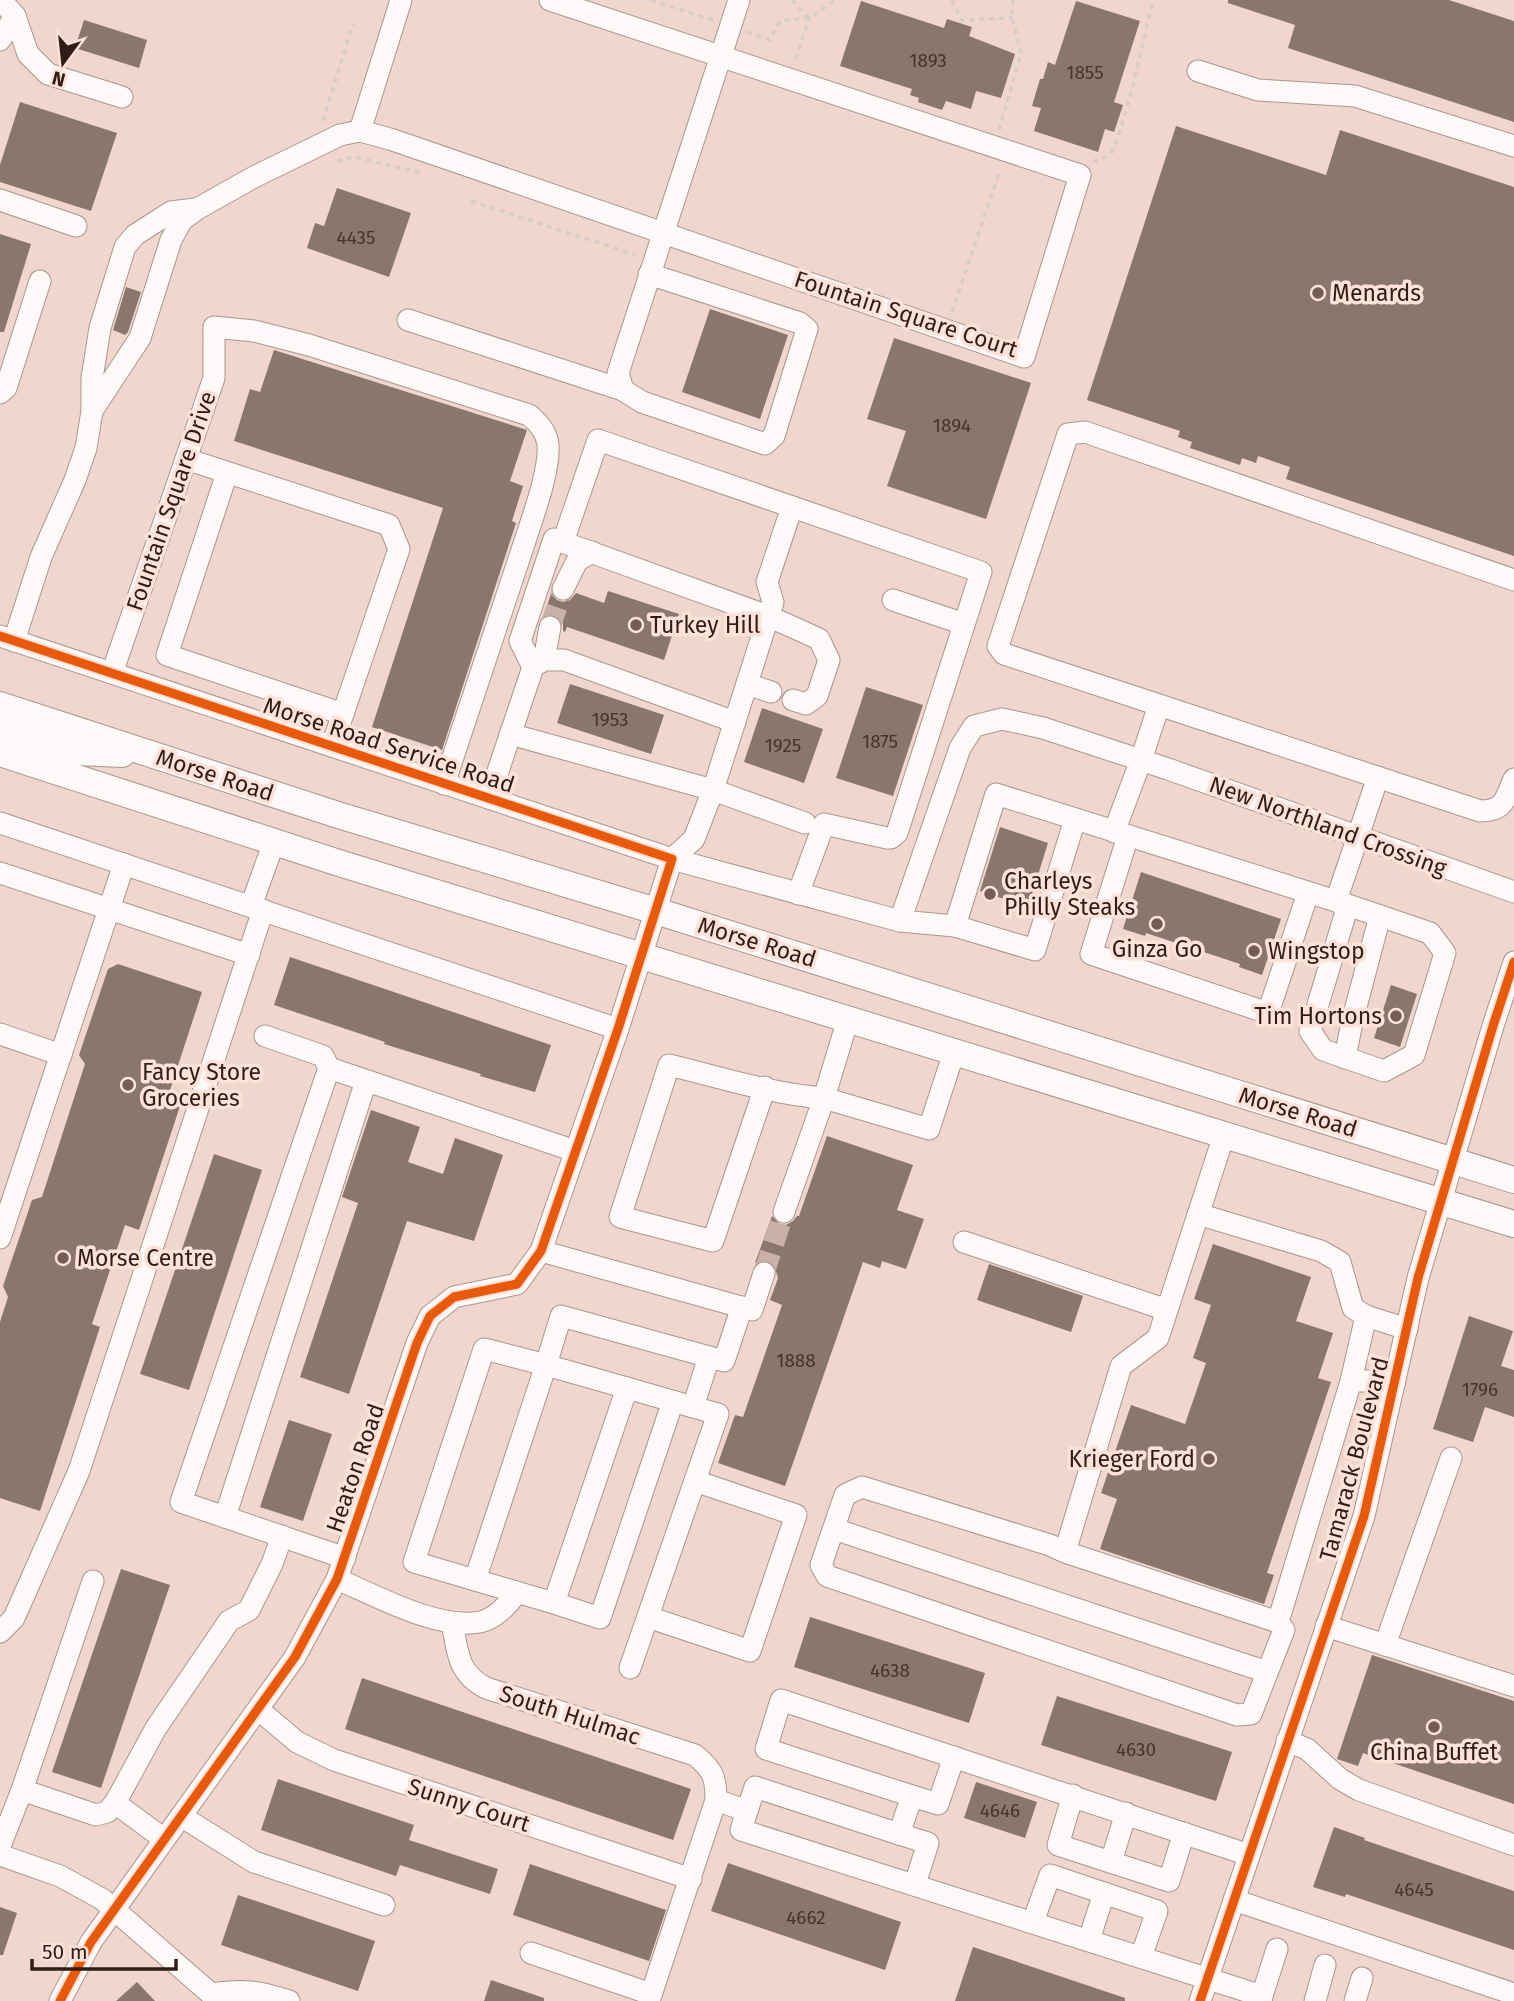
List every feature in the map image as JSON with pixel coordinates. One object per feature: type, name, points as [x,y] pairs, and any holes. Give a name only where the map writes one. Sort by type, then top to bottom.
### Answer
[{"type":"main road","name":"Morse Road","points":[[0,705],[338,815],[656,911],[1514,1180]]},
{"type":"main road","points":[[0,730],[78,751],[111,755],[144,752]]},
{"type":"main road","name":"Morse Road","points":[[0,753],[274,842],[1514,1224]]},
{"type":"street","points":[[92,411],[141,338],[171,240],[182,220],[254,177],[340,135],[360,131],[401,0]]},
{"type":"street","name":"Fountain Square Court","points":[[360,131],[399,142],[1024,357],[1080,175],[550,0]]},
{"type":"street","points":[[623,390],[618,373],[645,265],[662,232],[739,0]]},
{"type":"street","points":[[0,40],[8,8]]},
{"type":"street","points":[[8,8],[28,54],[48,74],[122,97]]},
{"type":"street","points":[[1198,71],[1258,90],[1355,96],[1514,146]]},
{"type":"street","points":[[0,200],[76,226]]},
{"type":"street","points":[[7,638],[83,458],[92,411],[92,378],[100,328],[125,247],[135,235],[171,212],[197,209]]},
{"type":"street","points":[[408,320],[623,390],[642,402],[765,444],[774,436],[807,329],[800,323],[645,265]]},
{"type":"street","points":[[0,393],[6,388],[40,281]]},
{"type":"street","name":"Fountain Square Drive","points":[[112,673],[214,378],[214,327],[254,331],[322,349],[529,415],[545,432],[548,446],[546,463],[534,510],[444,784]]},
{"type":"street","points":[[1514,580],[1085,432],[1068,433],[998,646],[1004,654],[1480,811],[1493,811],[1502,805],[1514,779]]},
{"type":"street","points":[[563,542],[598,440],[981,572],[897,833],[887,838],[824,824],[798,894]]},
{"type":"street","points":[[186,459],[389,525],[399,549],[332,746]]},
{"type":"street","points":[[227,473],[167,655],[343,714]]},
{"type":"street","points":[[640,954],[672,859],[694,839],[713,790],[773,602],[767,582],[792,507]]},
{"type":"street","points":[[538,664],[520,641],[554,539],[768,616],[819,639],[829,660],[817,696],[806,705],[793,700]]},
{"type":"street","points":[[563,589],[577,561],[592,552]]},
{"type":"street","points":[[893,600],[964,624]]},
{"type":"street","points":[[489,798],[550,627]]},
{"type":"street","name":"Morse Road Service Road","points":[[7,638],[672,859],[900,921],[955,926],[1035,950],[1075,819]]},
{"type":"street","points":[[538,664],[564,660],[735,722]]},
{"type":"street","points":[[747,684],[771,692]]},
{"type":"street","points":[[1158,705],[1121,834],[1091,954],[1268,1013],[1308,893]]},
{"type":"street","name":"New Northland Crossing","points":[[900,921],[960,748],[974,726],[1003,719],[1042,728],[1141,760],[1514,892]]},
{"type":"street","points":[[510,734],[713,790],[805,823]]},
{"type":"street","points":[[955,926],[996,794],[1342,903],[1430,933],[1445,953],[1414,1055],[1384,1071],[1322,1051],[1310,1031],[1342,903],[1357,836],[1378,777]]},
{"type":"street","points":[[0,823],[618,1029]]},
{"type":"street","points":[[0,1632],[14,1618],[79,1471],[249,955],[257,908],[274,842]]},
{"type":"street","points":[[0,1238],[124,864]]},
{"type":"street","points":[[0,873],[249,955]]},
{"type":"street","points":[[1345,1058],[1380,916]]},
{"type":"street","name":"Heaton Road","points":[[60,2001],[91,1942],[295,1657],[337,1579],[417,1343],[430,1316],[454,1297],[517,1284],[541,1251],[618,1029],[640,954]]},
{"type":"street","name":"Tamarack Boulevard","points":[[1200,2001],[1364,1516],[1418,1278],[1514,962]]},
{"type":"street","points":[[784,1212],[848,1019]]},
{"type":"street","points":[[0,1034],[61,1055]]},
{"type":"street","points":[[265,1036],[323,1056],[329,1068],[576,1151]]},
{"type":"street","points":[[765,1087],[713,1241],[620,1217],[669,1065],[765,1087],[800,1096],[824,1098],[929,1129],[954,1052]]},
{"type":"street","points":[[329,1068],[181,1502],[345,1558]]},
{"type":"street","points":[[225,1517],[366,1081]]},
{"type":"street","points":[[1065,1552],[1121,1366],[1158,1338],[1224,1135]]},
{"type":"street","points":[[1198,1213],[1321,1251],[1340,1262],[1353,1308],[1366,1316],[1406,1329]]},
{"type":"street","points":[[964,1242],[1167,1310]]},
{"type":"street","points":[[541,1251],[752,1310],[764,1273]]},
{"type":"street","points":[[475,1580],[561,1316],[724,1361],[742,1307]]},
{"type":"street","points":[[1366,1316],[1351,1381],[1281,1626],[1251,1714],[1237,1715],[827,1576],[821,1566],[845,1495],[862,1487],[1050,1545],[1281,1626],[1385,1645],[1514,1686]]},
{"type":"street","points":[[630,1668],[718,1414],[683,1404],[627,1388],[546,1364],[484,1349],[414,1562],[600,1618],[683,1404],[709,1357]]},
{"type":"street","points":[[1351,1381],[1395,1381]]},
{"type":"street","points":[[554,1603],[627,1388]]},
{"type":"street","points":[[1385,1645],[1451,1458]]},
{"type":"street","points":[[648,1617],[750,1651],[796,1515],[695,1480]]},
{"type":"street","points":[[834,1529],[1267,1672]]},
{"type":"street","points":[[22,1790],[96,1815],[107,1812],[116,1803],[156,1728],[229,1621],[249,1610],[272,1564],[282,1536]]},
{"type":"street","points":[[337,1579],[406,1608],[452,1623],[483,1621],[509,1605],[517,1592]]},
{"type":"street","points":[[0,1846],[22,1790],[93,1581]]},
{"type":"street","name":"South Hulmac","points":[[452,1623],[462,1668],[472,1680],[486,1688],[695,1755],[709,1766],[716,1791]]},
{"type":"street","points":[[954,1757],[938,1804],[766,1749],[780,1700],[954,1757],[1073,1796],[1126,1814],[1249,1854]]},
{"type":"street","name":"Sunny Court","points":[[258,1710],[297,1742],[334,1760],[691,1878]]},
{"type":"street","points":[[1287,1741],[1307,1749],[1340,1779],[1359,1790],[1514,1845]]},
{"type":"street","points":[[915,1884],[928,1843],[755,1787],[741,1830],[1034,1922],[1262,1998],[1277,1949]]},
{"type":"street","points":[[531,1953],[650,1998],[691,1878],[716,1791],[747,1811]]},
{"type":"street","points":[[899,1834],[912,1796]]},
{"type":"street","points":[[1073,1796],[1058,1845],[1168,1881],[1184,1833]]},
{"type":"street","points":[[116,1803],[164,1839]]},
{"type":"street","points":[[1111,1862],[1126,1814]]},
{"type":"street","points":[[181,1816],[254,1862],[384,1905]]},
{"type":"street","points":[[0,1855],[60,1876],[115,1909],[213,1997],[240,1990],[268,1994],[289,2001]]},
{"type":"street","points":[[1034,1922],[1050,1875],[1157,1911],[1141,1957]]},
{"type":"street","points":[[1089,1940],[1104,1894]]},
{"type":"street","points":[[1234,1899],[1514,1994]]},
{"type":"street","points":[[1315,2001],[1325,1965]]},
{"type":"street","points":[[1355,2001],[1362,1978]]},
{"type":"path","points":[[792,0],[808,18],[835,0]]},
{"type":"path","points":[[952,0],[961,20],[1012,18]]},
{"type":"path","points":[[999,132],[1021,53],[1012,18],[1013,0]]},
{"type":"path","points":[[1084,159],[1094,162],[1112,152],[1134,82],[1153,0]]},
{"type":"path","points":[[323,121],[353,23]]},
{"type":"path","points":[[335,161],[355,157],[429,175]]},
{"type":"path","points":[[951,317],[1002,162]]},
{"type":"path","points":[[471,201],[645,265]]},
{"type":"building","points":[[1228,0],[1449,0],[1514,21],[1514,122],[1288,48],[1295,25],[1228,3]]},
{"type":"building","points":[[861,1],[944,28],[947,19],[972,27],[969,36],[1015,54],[1001,98],[976,91],[971,109],[946,101],[942,110],[918,102],[919,98],[910,95],[912,89],[840,66]]},
{"type":"building","points":[[1076,1],[1140,21],[1114,102],[1123,105],[1114,132],[1105,129],[1098,152],[1034,131],[1041,108],[1032,106],[1040,79],[1043,79],[1048,62],[1055,65]]},
{"type":"building","points":[[84,20],[147,40],[139,68],[75,48]]},
{"type":"building","points":[[20,102],[117,133],[91,211],[0,182],[0,165]]},
{"type":"building","name":"Menards","points":[[1176,126],[1326,175],[1340,130],[1514,187],[1514,556],[1286,479],[1290,467],[1258,456],[1256,463],[1242,458],[1240,465],[1190,448],[1192,442],[1178,437],[1180,431],[1087,400]]},
{"type":"building","points":[[337,188],[411,213],[389,277],[307,248],[315,223],[324,226]]},
{"type":"building","points":[[0,234],[31,244],[4,332],[0,332]]},
{"type":"building","points":[[126,287],[141,292],[125,335],[113,330]]},
{"type":"building","points":[[710,309],[788,335],[760,419],[682,392]]},
{"type":"building","points":[[894,338],[1031,383],[986,519],[887,486],[906,431],[867,419]]},
{"type":"building","points":[[274,350],[527,430],[510,481],[523,486],[512,521],[516,523],[442,750],[372,727],[443,508],[234,441],[250,389],[260,392]]},
{"type":"building","name":"Turkey Hill","points":[[608,591],[679,614],[664,660],[567,627],[565,632],[558,617],[552,614],[544,615],[551,594],[563,602],[576,593],[604,603]]},
{"type":"building","points":[[570,684],[664,715],[651,754],[557,723]]},
{"type":"building","points":[[866,687],[923,705],[893,796],[836,778]]},
{"type":"building","points":[[762,708],[823,729],[804,783],[744,762]]},
{"type":"building","points":[[1000,827],[1048,843],[1028,907],[980,891]]},
{"type":"building","points":[[1141,872],[1281,919],[1262,975],[1239,967],[1240,964],[1146,933],[1145,936],[1123,929]]},
{"type":"building","points":[[290,957],[551,1045],[535,1092],[384,1044],[385,1042],[274,1005]]},
{"type":"building","name":"Morse Centre","points":[[118,964],[202,992],[170,1090],[184,1094],[139,1230],[125,1225],[92,1324],[100,1327],[40,1511],[0,1498],[0,1322],[8,1297],[3,1286],[32,1200],[42,1197],[85,1064],[79,1055],[108,969]]},
{"type":"building","name":"Tim Hortons","points":[[1391,985],[1417,994],[1400,1047],[1374,1038]]},
{"type":"building","points":[[371,1110],[420,1127],[408,1162],[443,1174],[455,1138],[503,1155],[474,1241],[407,1221],[349,1394],[300,1377],[358,1203],[342,1197]]},
{"type":"building","points":[[827,1136],[913,1165],[897,1210],[924,1219],[906,1269],[882,1261],[880,1268],[863,1262],[785,1486],[718,1463],[735,1415],[743,1417],[782,1305],[770,1300],[778,1278],[774,1265],[767,1260],[755,1263],[772,1216],[779,1224],[786,1225],[799,1216]]},
{"type":"building","points":[[214,1154],[262,1170],[189,1390],[140,1374]]},
{"type":"building","name":"Krieger Ford","points":[[1213,1244],[1311,1277],[1296,1321],[1333,1333],[1318,1378],[1331,1382],[1267,1573],[1274,1575],[1264,1604],[1100,1549],[1117,1499],[1101,1493],[1131,1405],[1185,1424],[1206,1363],[1193,1358],[1211,1305],[1194,1299]]},
{"type":"building","points":[[989,1264],[1083,1296],[1071,1332],[977,1300]]},
{"type":"building","points":[[1469,1316],[1513,1331],[1501,1366],[1514,1370],[1514,1417],[1485,1407],[1473,1442],[1433,1429]]},
{"type":"building","points":[[289,1420],[332,1434],[303,1521],[260,1507]]},
{"type":"building","points":[[121,1569],[170,1585],[101,1788],[52,1772]]},
{"type":"building","points":[[810,1617],[985,1673],[969,1723],[794,1667]]},
{"type":"building","points":[[1372,1655],[1514,1701],[1514,1804],[1363,1753],[1358,1766],[1337,1759]]},
{"type":"building","points":[[362,1678],[691,1789],[673,1840],[345,1729]]},
{"type":"building","points":[[1057,1696],[1232,1752],[1216,1801],[1041,1745]]},
{"type":"building","points":[[278,1779],[414,1825],[409,1840],[498,1869],[490,1894],[400,1865],[396,1876],[261,1830]]},
{"type":"building","points":[[976,1782],[1037,1802],[1025,1838],[964,1818]]},
{"type":"building","points":[[1334,1827],[1365,1838],[1364,1840],[1514,1891],[1514,1950],[1346,1894],[1345,1897],[1313,1887]]},
{"type":"building","points":[[728,1863],[901,1922],[885,1970],[711,1911]]},
{"type":"building","points":[[530,1864],[666,1910],[649,1961],[513,1915]]},
{"type":"building","points":[[238,1895],[375,1941],[358,1991],[221,1945]]},
{"type":"building","points":[[0,1907],[17,1913],[3,1955],[0,1955]]},
{"type":"building","points":[[973,1947],[1125,1998],[1125,2001],[955,2001]]},
{"type":"building","points":[[491,1980],[544,1998],[544,2001],[484,2001]]},
{"type":"building","points":[[137,1982],[155,2001],[116,2001]]},
{"type":"tunnel","points":[[550,627],[563,589]]},
{"type":"tunnel","points":[[764,1273],[784,1212]]},
{"type":"cycle path","points":[[0,636],[672,859],[618,1029],[541,1251],[517,1284],[454,1297],[430,1316],[417,1343],[337,1579],[295,1657],[91,1942],[60,2001]]},
{"type":"cycle path","points":[[1200,2001],[1364,1516],[1418,1278],[1514,962]]},
{"type":"place","name":"Menards","points":[[1318,293]]},
{"type":"place","name":"Turkey Hill","points":[[636,625]]},
{"type":"place","name":"Charleys Philly Steaks","points":[[990,894]]},
{"type":"place","name":"Ginza Go","points":[[1157,924]]},
{"type":"place","name":"Wingstop","points":[[1254,951]]},
{"type":"place","name":"Tim Hortons","points":[[1396,1016]]},
{"type":"place","name":"Fancy Store Groceries","points":[[128,1085]]},
{"type":"place","name":"Morse Centre","points":[[63,1258]]},
{"type":"place","name":"Krieger Ford","points":[[1209,1459]]},
{"type":"place","name":"China Buffet","points":[[1434,1727]]}]
